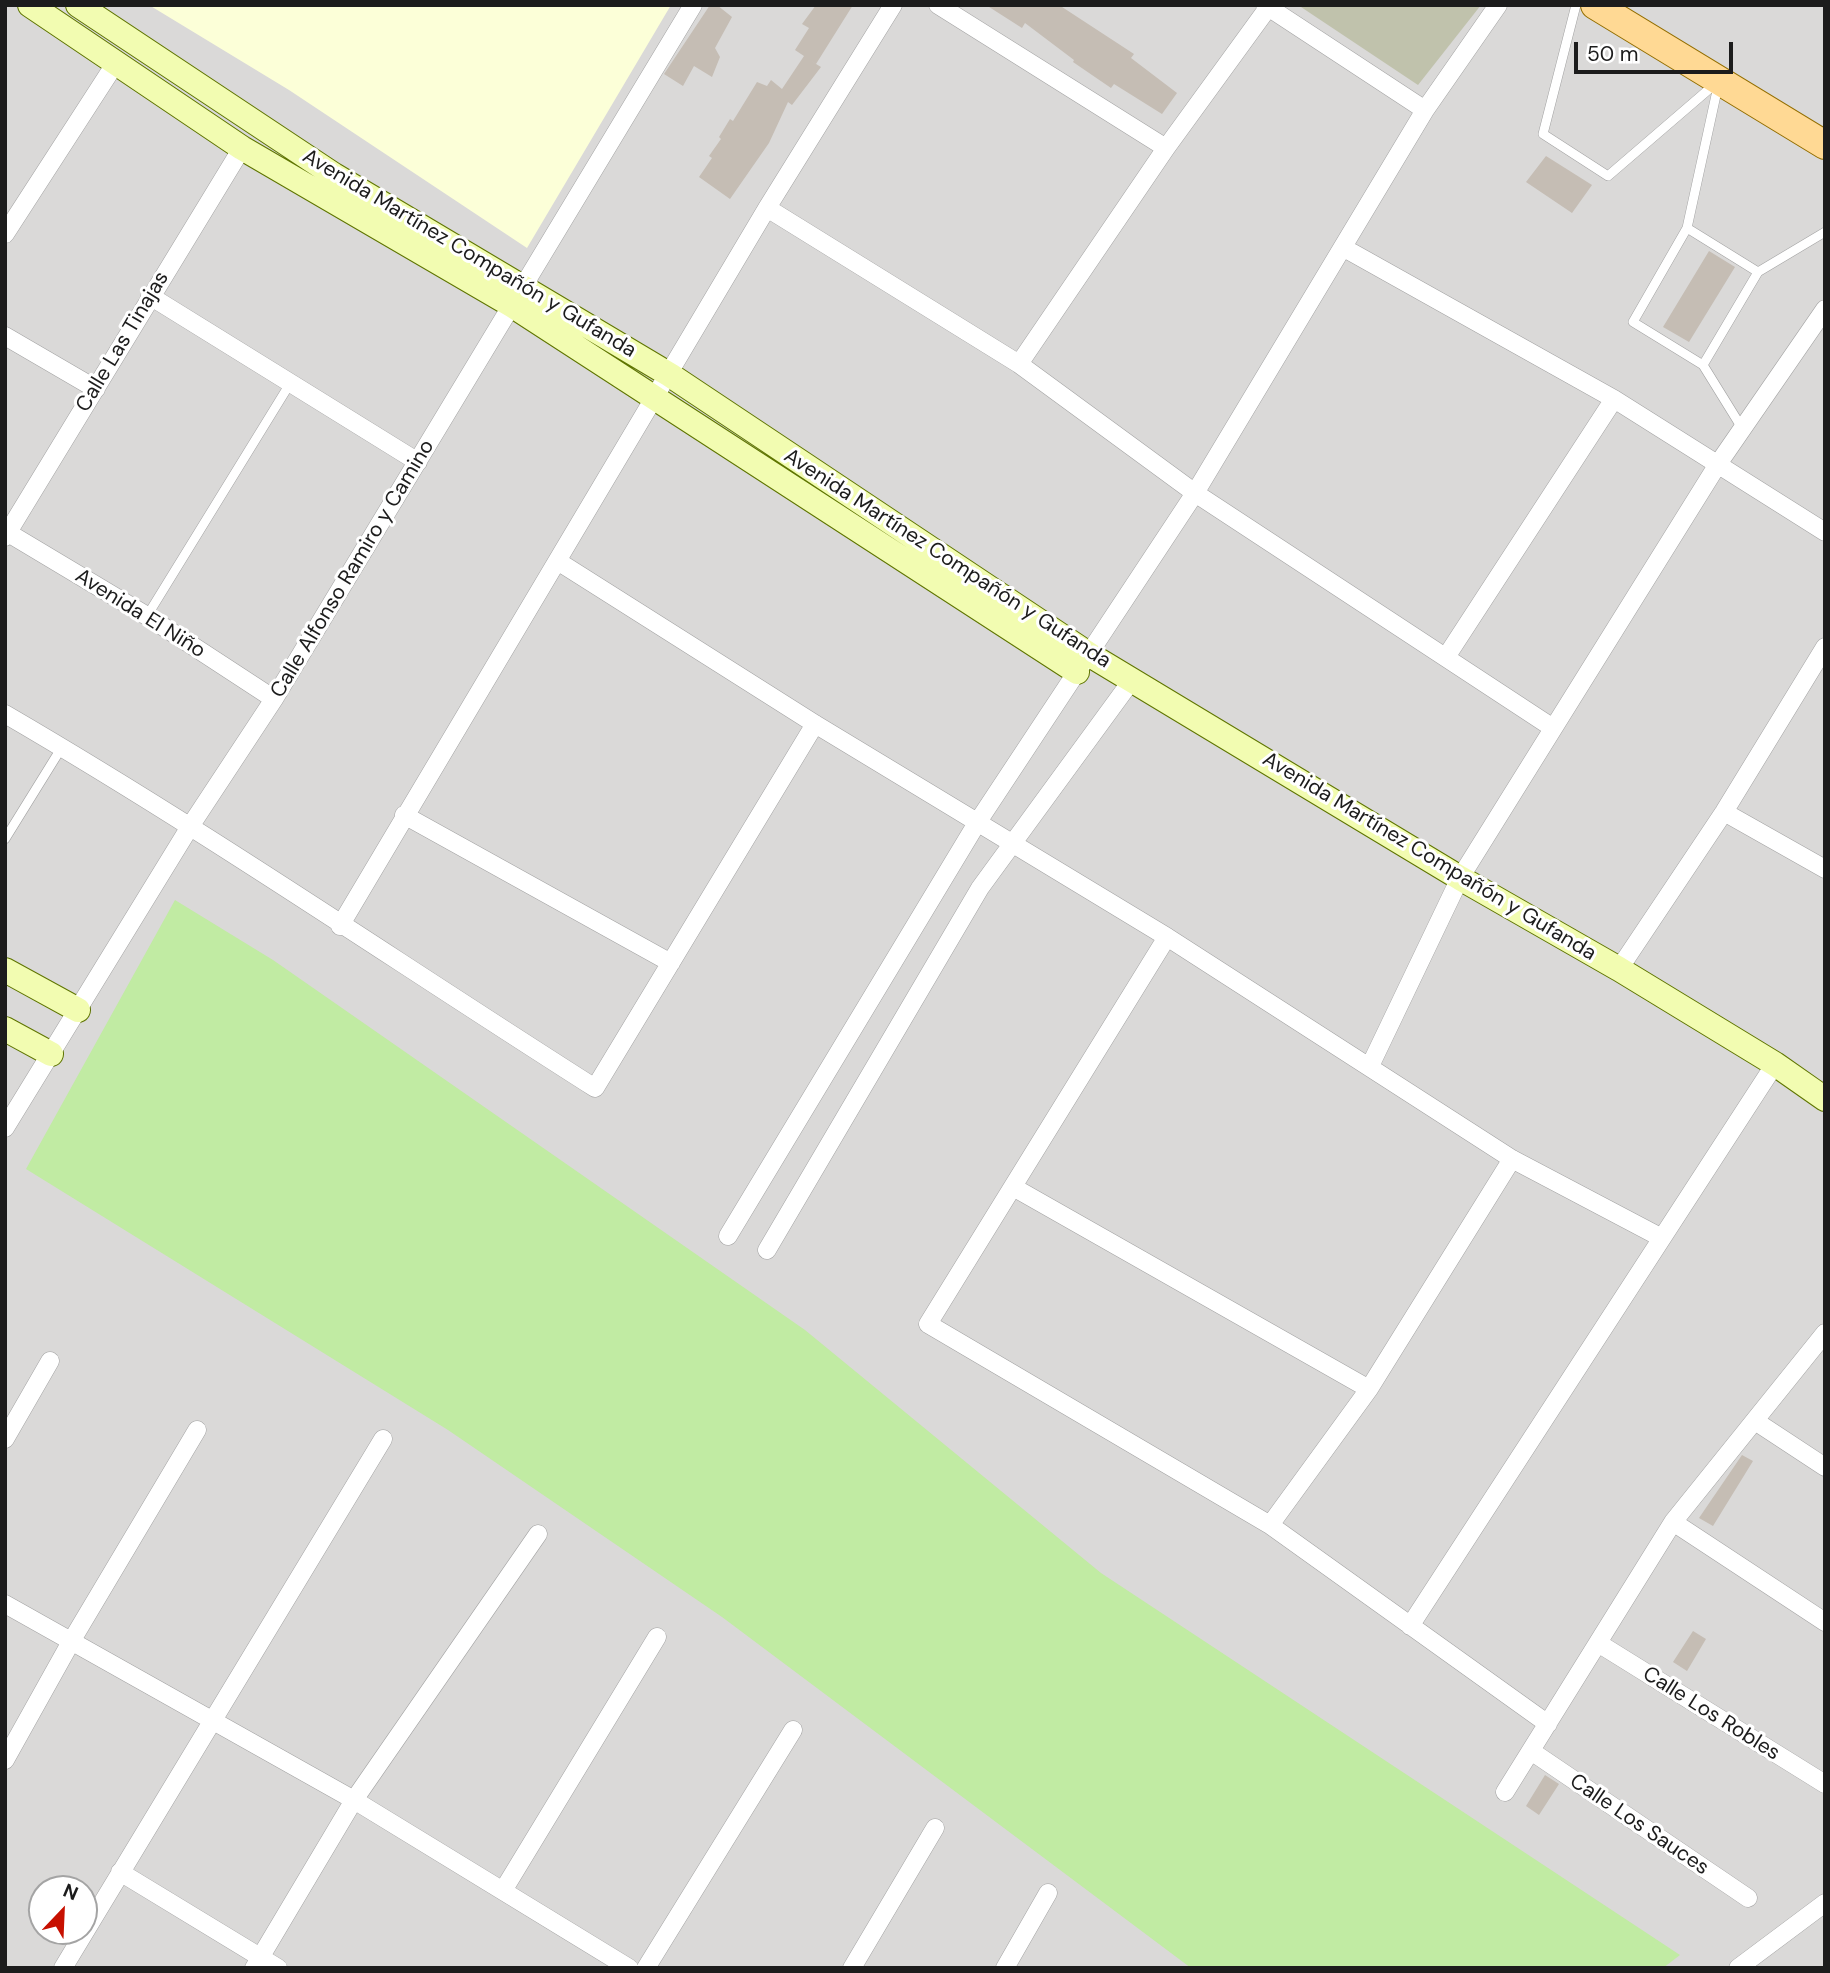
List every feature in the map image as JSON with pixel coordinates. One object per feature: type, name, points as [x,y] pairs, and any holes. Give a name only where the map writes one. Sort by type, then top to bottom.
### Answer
[{"type":"main road","points":[[1595,5],[1825,145]]},
{"type":"street","name":"Avenida Martínez Compañón y Gufanda","points":[[30,5],[117,61],[242,148],[518,297],[670,375],[1084,664]]},
{"type":"street","name":"Avenida Martínez Compañón y Gufanda","points":[[78,5],[518,297],[656,397],[1084,664],[1132,680],[1461,878],[1619,969],[1775,1064],[1825,1099]]},
{"type":"street","name":"Calle Alfonso Ramiro y Camino","points":[[5,1128],[191,825],[274,699],[693,5]]},
{"type":"street","points":[[340,926],[404,815],[670,375],[766,208],[893,5]]},
{"type":"street","points":[[939,5],[1166,148]]},
{"type":"street","points":[[729,1236],[977,823],[1195,493],[1425,110],[1499,5]]},
{"type":"street","points":[[1019,364],[1166,148],[1268,6],[1425,110]]},
{"type":"street","points":[[5,234],[12,209],[117,61]]},
{"type":"street","name":"Calle Las Tinajas","points":[[6,534],[242,148]]},
{"type":"street","points":[[766,208],[1019,364],[1195,493],[1553,728]]},
{"type":"street","points":[[1344,248],[1614,399],[1825,532]]},
{"type":"street","points":[[150,296],[418,462]]},
{"type":"street","points":[[1370,1066],[1461,878],[1718,464],[1821,321]]},
{"type":"street","points":[[5,336],[96,389]]},
{"type":"street","points":[[1446,657],[1614,399]]},
{"type":"street","name":"Avenida El Niño","points":[[6,534],[147,616],[274,699]]},
{"type":"street","points":[[559,562],[815,724],[1167,937],[1512,1159],[1660,1237]]},
{"type":"street","points":[[1619,969],[1724,813],[1825,647]]},
{"type":"street","points":[[767,1250],[980,888],[1132,680]]},
{"type":"street","points":[[5,714],[191,825],[340,926],[595,1088],[815,724]]},
{"type":"street","points":[[1724,813],[1825,869]]},
{"type":"street","points":[[404,815],[671,963]]},
{"type":"street","points":[[1167,937],[928,1324],[1270,1525],[1548,1724]]},
{"type":"street","points":[[5,970],[78,1010]]},
{"type":"street","points":[[5,1029],[51,1054]]},
{"type":"street","points":[[1410,1626],[1660,1237],[1775,1064]]},
{"type":"street","points":[[1270,1525],[1369,1389],[1512,1159]]},
{"type":"street","points":[[1013,1187],[1369,1389]]},
{"type":"street","points":[[1505,1792],[1673,1522],[1825,1333]]},
{"type":"street","points":[[5,1439],[50,1361]]},
{"type":"street","points":[[1755,1421],[1825,1467]]},
{"type":"street","points":[[5,1760],[72,1640],[197,1430]]},
{"type":"street","points":[[63,1968],[383,1439]]},
{"type":"street","points":[[1673,1522],[1825,1622]]},
{"type":"street","points":[[257,1962],[354,1800],[538,1534]]},
{"type":"street","points":[[5,1604],[354,1800],[504,1889],[629,1968]]},
{"type":"street","points":[[504,1889],[657,1637]]},
{"type":"street","name":"Calle Los Robles","points":[[1598,1643],[1825,1784]]},
{"type":"street","points":[[646,1968],[793,1730]]},
{"type":"street","name":"Calle Los Sauces","points":[[1531,1751],[1748,1898]]},
{"type":"street","points":[[852,1968],[935,1828]]},
{"type":"street","points":[[120,1872],[257,1962],[278,1968]]},
{"type":"street","points":[[1005,1968],[1048,1893]]},
{"type":"street","points":[[1738,1968],[1825,1903]]},
{"type":"lane","points":[[1576,5],[1543,134],[1608,176],[1719,80]]},
{"type":"lane","points":[[1719,80],[1687,228],[1633,322],[1703,365],[1742,428]]},
{"type":"lane","points":[[1687,228],[1758,272]]},
{"type":"lane","points":[[1703,365],[1758,272],[1825,232]]},
{"type":"lane","points":[[147,616],[290,382]]},
{"type":"lane","points":[[5,839],[62,747]]},
{"type":"shaded area","points":[[5,5],[1825,5],[1825,1968],[5,1968]]},
{"type":"shaded area","points":[[149,5],[671,5],[527,248],[289,90]]},
{"type":"shaded area","points":[[1298,5],[1481,5],[1418,85]]},
{"type":"green space","points":[[175,900],[273,960],[805,1330],[1101,1573],[1680,1955],[1663,1968],[1191,1968],[722,1617],[448,1430],[26,1169]]},
{"type":"building","points":[[710,5],[717,5],[732,17],[715,48],[720,57],[712,77],[694,66],[683,86],[664,74]]},
{"type":"building","points":[[816,5],[853,5],[816,64],[821,67],[792,105],[788,102],[769,143],[730,199],[699,177],[712,158],[709,156],[721,139],[719,137],[730,119],[733,121],[757,82],[767,86],[771,80],[782,89],[804,56],[795,50],[809,28],[802,24]]},
{"type":"building","points":[[986,5],[1059,5],[1134,54],[1131,58],[1177,93],[1162,114],[1114,84],[1111,88],[1073,62],[1074,60],[1025,23],[1022,28]]},
{"type":"building","points":[[1546,156],[1592,185],[1572,213],[1526,182]]},
{"type":"building","points":[[1709,251],[1735,267],[1689,342],[1663,327]]},
{"type":"building","points":[[1742,1455],[1753,1461],[1713,1526],[1699,1518]]},
{"type":"building","points":[[1693,1631],[1706,1639],[1687,1671],[1673,1662]]},
{"type":"building","points":[[1545,1775],[1559,1784],[1539,1815],[1526,1806]]}]
